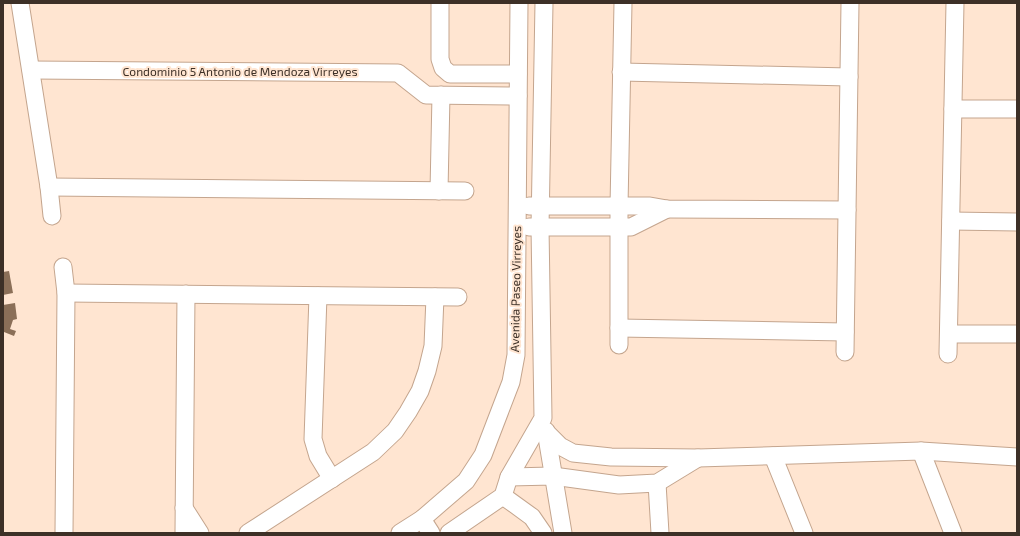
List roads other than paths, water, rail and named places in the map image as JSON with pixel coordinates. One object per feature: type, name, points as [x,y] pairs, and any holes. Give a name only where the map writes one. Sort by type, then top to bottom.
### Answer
[{"type":"street","points":[[20,3],[49,187],[52,216]]},
{"type":"street","points":[[440,3],[440,59],[443,68],[450,74],[472,74],[485,81],[518,84]]},
{"type":"street","name":"Avenida Paseo Virreyes","points":[[400,533],[426,526],[466,481],[483,456],[511,382],[516,355],[519,3]]},
{"type":"street","name":"Avenida Paseo Virreyes","points":[[544,3],[540,227],[545,425],[563,533]]},
{"type":"street","points":[[623,3],[619,206],[619,337],[845,332]]},
{"type":"street","points":[[845,352],[850,3]]},
{"type":"street","points":[[948,354],[955,3]]},
{"type":"street","name":"Condominio 5 Antonio de Mendoza Virreyes","points":[[31,70],[398,73],[426,95],[441,95],[518,84]]},
{"type":"street","points":[[621,72],[849,76]]},
{"type":"street","points":[[440,191],[441,95]]},
{"type":"street","points":[[953,109],[1017,109]]},
{"type":"street","points":[[49,187],[464,191]]},
{"type":"street","points":[[517,206],[650,206],[666,209],[847,210]]},
{"type":"street","points":[[517,226],[631,228],[666,209]]},
{"type":"street","points":[[951,221],[1017,222]]},
{"type":"street","points":[[63,267],[66,293],[64,533]]},
{"type":"street","points":[[66,293],[458,297]]},
{"type":"street","points":[[184,533],[186,294]]},
{"type":"street","points":[[318,296],[313,439],[318,456],[332,479]]},
{"type":"street","points":[[248,533],[373,452],[394,431],[408,412],[420,391],[427,371],[433,346],[435,297]]},
{"type":"street","points":[[949,334],[1017,334]]},
{"type":"street","points":[[449,533],[503,496],[509,477],[545,425],[560,446],[573,453],[611,457],[698,458],[921,451],[1017,457]]},
{"type":"street","points":[[921,451],[952,533]]},
{"type":"street","points":[[773,456],[804,533]]},
{"type":"street","points":[[509,477],[553,476],[619,485],[657,483],[698,458]]},
{"type":"street","points":[[657,483],[660,533]]},
{"type":"street","points":[[503,496],[532,517],[543,533]]},
{"type":"street","points":[[184,508],[200,533]]}]
